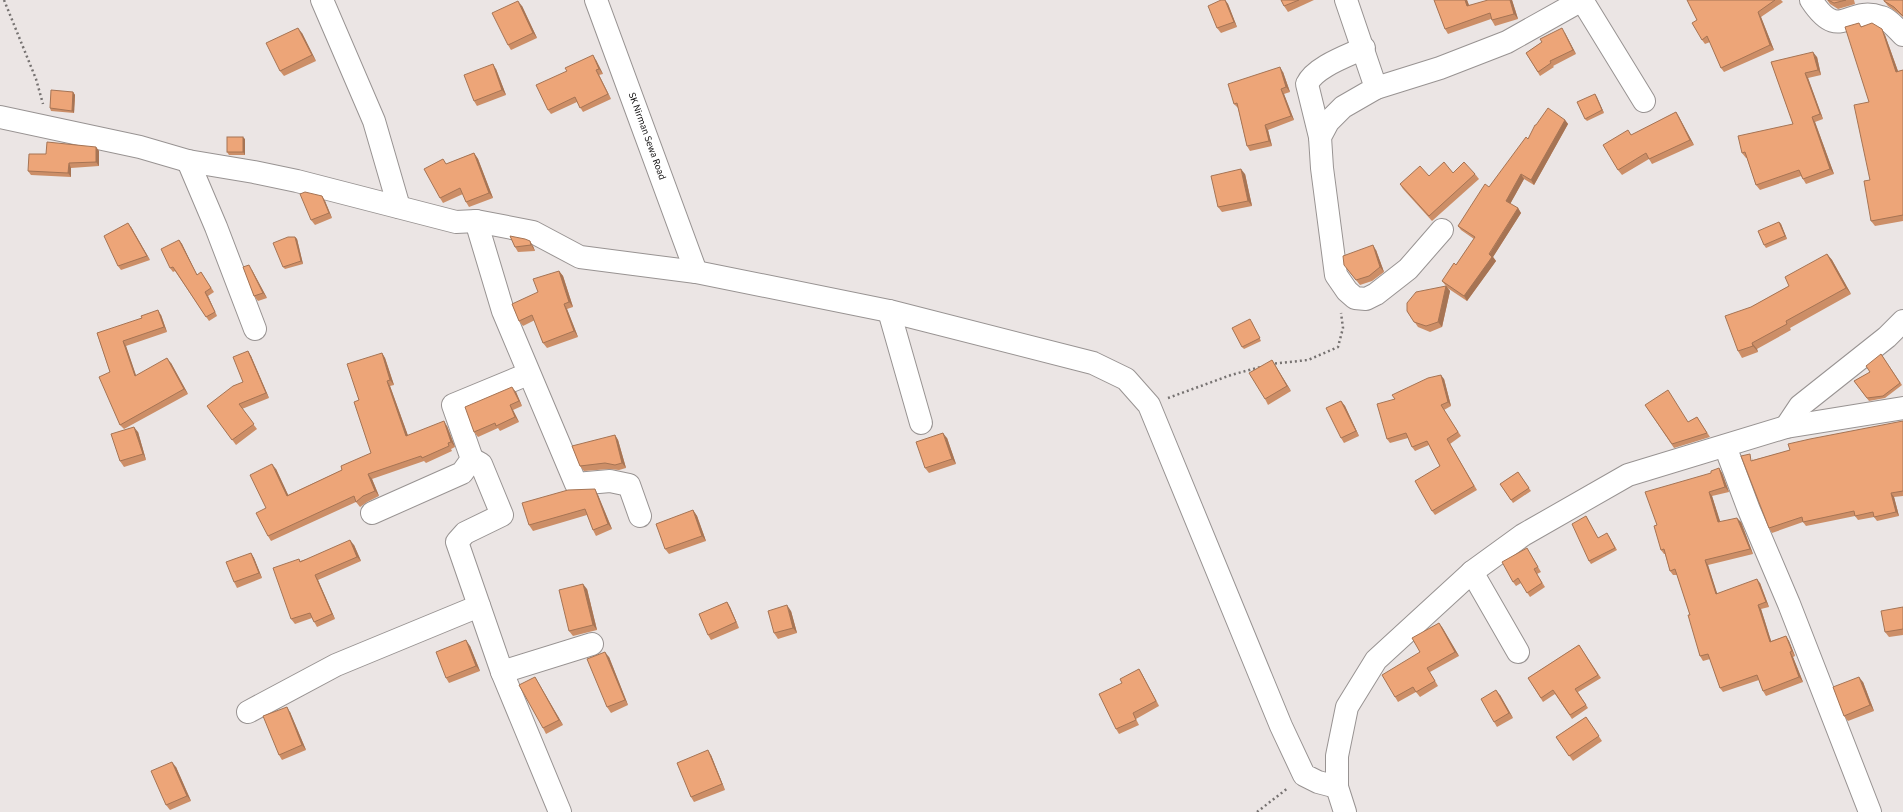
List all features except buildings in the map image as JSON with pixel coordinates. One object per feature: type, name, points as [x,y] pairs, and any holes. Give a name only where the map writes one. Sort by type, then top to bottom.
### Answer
[{"type":"street","points":[[322,0],[374,121],[399,207]]},
{"type":"street","name":"SK Nirman Sewa Road","points":[[596,0],[696,272]]},
{"type":"street","points":[[1346,0],[1364,48],[1376,88]]},
{"type":"street","points":[[1320,137],[1328,122],[1343,107],[1376,88],[1440,68],[1507,42],[1582,0],[1644,101]]},
{"type":"street","points":[[1811,0],[1818,11],[1827,19],[1837,23],[1866,14],[1883,17],[1903,35]]},
{"type":"street","points":[[1364,48],[1322,68],[1310,76],[1307,84],[1320,137],[1322,168],[1336,275],[1347,291],[1356,298],[1366,299],[1376,294],[1408,269],[1442,230]]},
{"type":"street","points":[[0,117],[140,147],[188,161],[276,177],[456,222],[476,222],[533,232],[580,257],[696,272],[889,311],[1093,363],[1126,379],[1149,406],[1281,726],[1304,775],[1318,782],[1337,787]]},
{"type":"street","points":[[188,161],[216,227],[255,329]]},
{"type":"street","points":[[476,222],[503,311],[528,374],[576,484],[610,480],[629,485],[640,516]]},
{"type":"street","points":[[889,311],[921,423]]},
{"type":"street","points":[[1786,427],[1800,406],[1887,337],[1903,321]]},
{"type":"street","points":[[528,374],[453,405],[472,459],[481,464],[502,515],[465,533],[457,542],[502,672],[560,812]]},
{"type":"street","points":[[1345,812],[1337,787],[1337,756],[1347,707],[1376,660],[1472,572],[1523,535],[1628,475],[1786,427],[1903,408]]},
{"type":"street","points":[[1725,446],[1749,510],[1789,604],[1870,812]]},
{"type":"street","points":[[372,513],[462,473],[472,459]]},
{"type":"street","points":[[1472,572],[1518,652]]},
{"type":"street","points":[[248,712],[336,665],[479,606]]},
{"type":"street","points":[[502,672],[592,644]]},
{"type":"path","points":[[4,0],[36,79],[49,128]]},
{"type":"path","points":[[1149,406],[1189,389],[1232,375],[1273,363],[1308,360],[1338,346],[1344,328],[1336,275]]},
{"type":"path","points":[[1257,812],[1304,775]]}]
